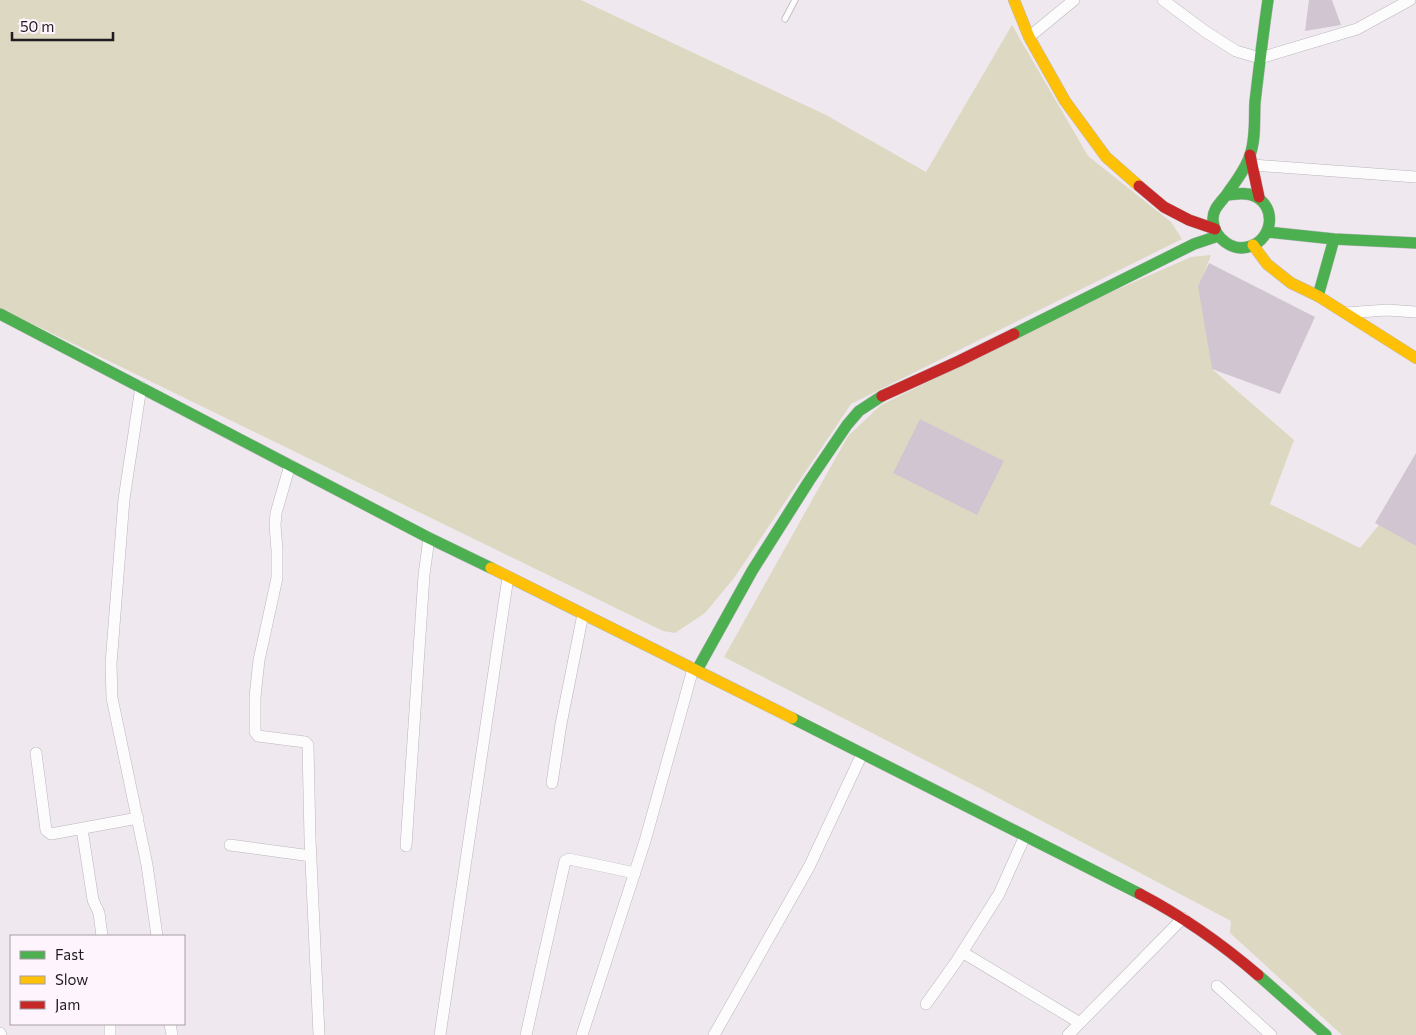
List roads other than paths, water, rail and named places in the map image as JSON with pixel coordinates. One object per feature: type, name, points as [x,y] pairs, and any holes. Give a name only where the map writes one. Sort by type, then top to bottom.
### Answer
[{"type":"street","points":[[1014,0],[1029,37],[1065,100],[1106,157],[1164,207],[1216,232]]},
{"type":"street","points":[[1029,37],[1074,0]]},
{"type":"street","points":[[1163,0],[1206,32],[1236,51],[1260,58],[1357,29],[1410,0]]},
{"type":"street","points":[[1259,197],[1252,160],[1260,58],[1268,0]]},
{"type":"street","points":[[1252,160],[1416,177]]},
{"type":"street","points":[[1228,195],[1248,192],[1259,197],[1265,204],[1269,213],[1270,223],[1267,232],[1253,246],[1243,248],[1225,243],[1216,232],[1213,219],[1220,201],[1228,195],[1252,160]]},
{"type":"street","points":[[582,1035],[645,841],[695,670],[752,571],[847,425],[859,411],[883,395],[959,361],[1216,232]]},
{"type":"street","points":[[1267,232],[1334,239],[1416,243]]},
{"type":"street","points":[[1318,296],[1334,239]]},
{"type":"street","points":[[1253,246],[1267,264],[1291,283],[1318,296],[1416,358]]},
{"type":"street","points":[[1346,313],[1387,310],[1416,312]]},
{"type":"street","points":[[0,314],[429,538],[1169,909],[1236,956],[1326,1035]]},
{"type":"street","points":[[141,387],[124,499],[111,664],[112,698],[147,865],[157,935]]},
{"type":"street","points":[[290,465],[276,512],[277,578],[259,660],[255,697],[255,732],[258,736],[305,742],[308,744],[319,1035]]},
{"type":"street","points":[[406,846],[424,575],[429,538]]},
{"type":"street","points":[[440,1035],[508,577]]},
{"type":"street","points":[[552,783],[561,724],[583,614]]},
{"type":"street","points":[[36,753],[46,830],[51,834],[138,818]]},
{"type":"street","points":[[714,1035],[809,867],[862,754]]},
{"type":"street","points":[[82,829],[93,900],[99,913],[102,935]]},
{"type":"street","points":[[926,1004],[1000,894],[1025,836]]},
{"type":"street","points":[[230,845],[311,856]]},
{"type":"street","points":[[526,1035],[565,861],[570,859],[635,873]]},
{"type":"street","points":[[1068,1035],[1182,918]]},
{"type":"street","points":[[962,952],[1080,1023]]},
{"type":"street","points":[[1217,986],[1270,1035]]},
{"type":"lane","points":[[785,19],[795,0]]}]
